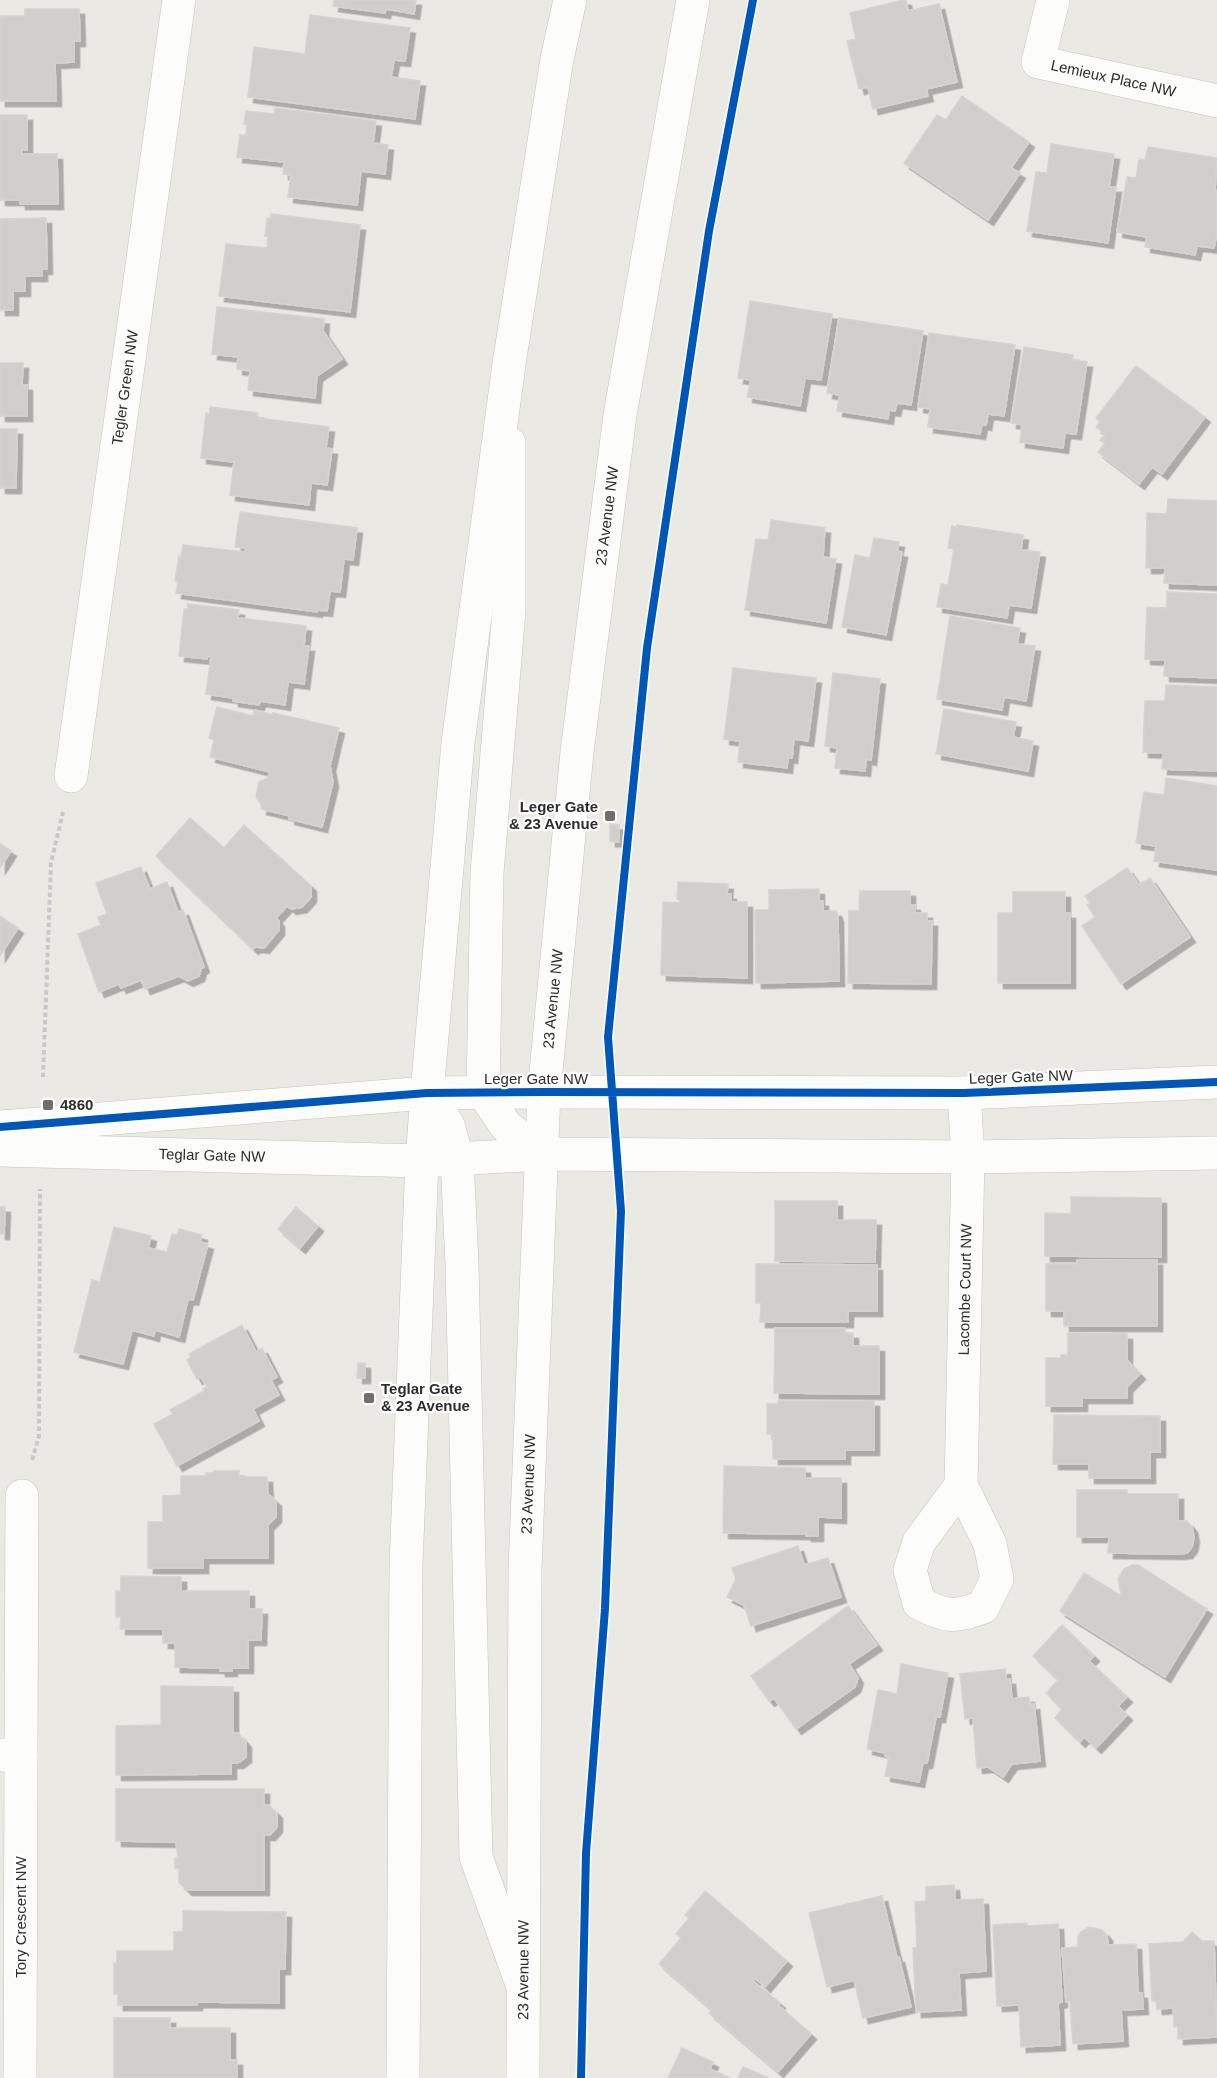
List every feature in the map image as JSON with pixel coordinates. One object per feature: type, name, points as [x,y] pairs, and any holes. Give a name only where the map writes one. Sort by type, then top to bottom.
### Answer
[{"type":"street","name":"Tegler Green NW","points":[[71,776],[178,0]]},
{"type":"street","points":[[403,2078],[406,1566],[422,1161],[427,1093],[458,743],[509,364],[557,59],[570,0]]},
{"type":"street","name":"23 Avenue NW","points":[[523,2078],[525,1570],[544,1092],[577,753],[620,415],[693,0]]},
{"type":"street","name":"Lemieux Place NW","points":[[1053,0],[1038,62],[1217,101]]},
{"type":"street","points":[[509,364],[509,610],[487,873],[483,1092],[506,1126],[541,1154]]},
{"type":"street","name":"Leger Gate NW","points":[[0,1127],[427,1093],[964,1093],[1217,1082]]},
{"type":"street","points":[[427,1093],[448,1125],[457,1159],[462,1264],[476,1857],[523,1986]]},
{"type":"street","name":"Lacombe Court NW","points":[[961,1485],[968,1157],[964,1093]]},
{"type":"street","name":"Teglar Gate NW","points":[[0,1150],[422,1161]]},
{"type":"street","points":[[422,1161],[541,1154],[968,1157],[1217,1153]]},
{"type":"street","name":"Tory Crescent NW","points":[[20,2078],[10,1756],[22,1496]]},
{"type":"path","points":[[43,1077],[51,863],[71,776]]},
{"type":"path","points":[[22,1496],[39,1436],[40,1181]]},
{"type":"building","points":[[334,0],[416,0],[414,14],[386,9],[385,13],[333,6]]},
{"type":"building","points":[[906,0],[908,11],[939,4],[957,82],[926,89],[928,96],[873,109],[868,87],[859,89],[847,41],[856,39],[850,13]]},
{"type":"building","points":[[25,9],[79,9],[80,41],[74,41],[74,62],[55,63],[56,101],[0,101],[0,16],[25,16]]},
{"type":"building","points":[[310,15],[410,28],[405,61],[394,60],[391,77],[420,81],[415,119],[248,97],[254,47],[305,54]]},
{"type":"building","points":[[962,96],[1029,142],[1011,168],[1020,173],[988,220],[904,163],[937,115],[946,120]]},
{"type":"building","points":[[275,108],[376,121],[373,143],[388,145],[385,174],[361,171],[357,205],[288,197],[291,175],[283,174],[284,162],[237,157],[240,135],[246,135],[247,124],[244,124],[246,111],[274,114]]},
{"type":"building","points":[[0,115],[27,115],[27,150],[22,150],[22,154],[57,154],[58,204],[20,204],[20,200],[0,200]]},
{"type":"building","points":[[1051,144],[1114,154],[1109,187],[1116,187],[1108,243],[1027,231],[1036,172],[1047,173]]},
{"type":"building","points":[[1148,147],[1217,158],[1215,190],[1217,190],[1217,233],[1214,248],[1197,246],[1195,255],[1145,247],[1147,237],[1117,232],[1127,177],[1136,178],[1139,159],[1145,160]]},
{"type":"building","points":[[271,214],[360,225],[350,312],[219,296],[226,244],[267,248],[268,237],[265,236],[267,218],[271,219]]},
{"type":"building","points":[[46,218],[47,269],[42,269],[42,276],[25,276],[25,291],[13,291],[13,310],[0,310],[0,219]]},
{"type":"building","points":[[750,301],[832,314],[821,380],[805,378],[800,406],[747,397],[751,380],[738,378]]},
{"type":"building","points":[[217,307],[324,319],[323,331],[342,359],[317,376],[315,398],[248,390],[250,371],[237,369],[238,357],[212,354]]},
{"type":"building","points":[[839,318],[923,331],[911,405],[897,403],[895,411],[889,410],[888,419],[837,411],[840,395],[827,393]]},
{"type":"building","points":[[929,333],[1015,345],[1004,416],[988,414],[986,425],[982,424],[980,434],[928,427],[930,409],[918,407]]},
{"type":"building","points":[[1024,347],[1073,355],[1072,360],[1087,362],[1076,434],[1065,433],[1063,448],[1020,442],[1022,425],[1011,423]]},
{"type":"building","points":[[0,363],[23,363],[22,385],[27,385],[27,416],[0,416]]},
{"type":"building","points":[[1136,366],[1205,417],[1162,474],[1152,467],[1139,484],[1098,452],[1105,443],[1100,440],[1105,434],[1096,427],[1100,422],[1096,418]]},
{"type":"building","points":[[210,407],[258,413],[257,418],[329,427],[326,448],[332,449],[327,485],[311,483],[309,505],[230,495],[234,462],[201,458],[206,413],[210,414]]},
{"type":"building","points":[[0,429],[17,429],[16,488],[0,488]]},
{"type":"building","points":[[1168,499],[1217,501],[1217,585],[1164,583],[1165,568],[1146,568],[1147,513],[1167,514]]},
{"type":"building","points":[[240,512],[357,528],[353,560],[344,559],[340,592],[330,591],[327,611],[317,610],[317,612],[176,593],[178,582],[175,581],[183,545],[245,552],[246,548],[235,547]]},
{"type":"building","points":[[771,520],[825,528],[823,557],[836,559],[826,623],[745,610],[756,539],[768,540]]},
{"type":"building","points":[[957,525],[1023,535],[1021,550],[1040,552],[1031,608],[1009,605],[1007,618],[937,607],[941,584],[948,585],[954,549],[948,548],[952,526],[957,527]]},
{"type":"building","points":[[874,538],[899,542],[897,551],[902,552],[886,635],[842,627],[855,555],[870,558]]},
{"type":"building","points":[[1167,592],[1217,594],[1217,678],[1164,676],[1165,660],[1145,659],[1147,607],[1167,608]]},
{"type":"building","points":[[188,604],[239,610],[238,618],[306,626],[304,646],[309,646],[304,684],[288,682],[285,705],[260,701],[259,705],[206,694],[211,657],[207,656],[207,659],[179,656],[184,609],[188,609]]},
{"type":"building","points":[[950,616],[1020,628],[1017,644],[1035,646],[1026,701],[1004,697],[1002,710],[937,699]]},
{"type":"building","points":[[733,668],[816,678],[808,741],[794,739],[792,758],[788,757],[787,768],[738,762],[740,741],[724,739]]},
{"type":"building","points":[[833,673],[880,679],[871,760],[866,759],[865,771],[835,768],[837,748],[825,746]]},
{"type":"building","points":[[1166,685],[1217,687],[1217,771],[1162,769],[1163,753],[1143,752],[1145,701],[1165,701]]},
{"type":"building","points":[[217,707],[253,716],[254,710],[273,715],[273,713],[339,728],[330,766],[333,782],[322,827],[261,809],[262,806],[256,797],[259,782],[268,778],[270,772],[210,757],[214,740],[209,738]]},
{"type":"building","points":[[944,709],[1016,722],[1013,737],[1033,741],[1028,771],[936,754]]},
{"type":"building","points":[[1166,778],[1217,786],[1217,870],[1154,861],[1156,846],[1136,843],[1144,792],[1164,795]]},
{"type":"building","points":[[190,818],[224,848],[244,825],[311,886],[311,897],[302,907],[291,909],[287,906],[276,918],[279,921],[279,930],[264,948],[255,947],[253,949],[156,856]]},
{"type":"building","points":[[610,824],[619,825],[619,842],[610,841]]},
{"type":"building","points":[[0,844],[11,851],[0,868]]},
{"type":"building","points":[[141,867],[150,889],[167,882],[178,912],[183,910],[204,967],[199,976],[188,981],[179,976],[145,989],[141,980],[121,988],[119,984],[99,992],[78,934],[101,925],[98,917],[107,914],[96,883]]},
{"type":"building","points":[[1127,868],[1139,885],[1150,878],[1190,937],[1121,984],[1082,926],[1095,917],[1087,905],[1090,903],[1085,896]]},
{"type":"building","points":[[678,882],[728,884],[727,894],[731,894],[731,902],[747,902],[747,978],[661,975],[663,902],[680,903],[677,899]]},
{"type":"building","points":[[819,889],[819,901],[823,901],[823,911],[836,911],[838,917],[839,981],[756,983],[755,910],[769,910],[769,890]]},
{"type":"building","points":[[860,891],[910,891],[910,905],[915,905],[915,913],[927,913],[927,921],[932,921],[931,984],[848,983],[849,911],[859,911]]},
{"type":"building","points":[[1013,892],[1065,892],[1065,913],[1070,913],[1070,983],[998,983],[998,913],[1013,913]]},
{"type":"building","points":[[0,916],[18,928],[0,956]]},
{"type":"building","points":[[1071,1197],[1161,1198],[1161,1257],[1045,1256],[1045,1213],[1071,1214]]},
{"type":"building","points":[[775,1201],[837,1201],[837,1220],[876,1220],[875,1262],[775,1261]]},
{"type":"building","points":[[0,1207],[5,1207],[4,1234],[0,1234]]},
{"type":"building","points":[[296,1207],[318,1226],[300,1248],[278,1229]]},
{"type":"building","points":[[114,1227],[151,1236],[148,1248],[167,1252],[172,1234],[177,1235],[179,1229],[202,1235],[200,1242],[208,1244],[193,1300],[188,1299],[179,1337],[155,1330],[154,1336],[132,1330],[123,1364],[74,1352],[92,1280],[100,1282]]},
{"type":"building","points":[[1077,1260],[1157,1260],[1157,1326],[1064,1326],[1064,1311],[1046,1311],[1046,1264],[1077,1264]]},
{"type":"building","points":[[756,1264],[877,1265],[877,1311],[848,1311],[848,1322],[760,1322],[761,1303],[756,1303]]},
{"type":"building","points":[[242,1325],[256,1352],[262,1348],[277,1377],[271,1380],[279,1395],[253,1409],[259,1421],[177,1466],[154,1424],[173,1414],[170,1410],[204,1391],[203,1389],[207,1387],[201,1377],[197,1379],[187,1360],[191,1357],[189,1354]]},
{"type":"building","points":[[775,1328],[845,1328],[845,1333],[853,1333],[853,1346],[879,1346],[879,1394],[774,1393]]},
{"type":"building","points":[[1068,1333],[1127,1334],[1127,1360],[1140,1374],[1127,1387],[1127,1398],[1082,1398],[1082,1406],[1046,1406],[1046,1358],[1061,1358],[1061,1355],[1068,1355]]},
{"type":"building","points":[[358,1363],[365,1363],[365,1378],[357,1378]]},
{"type":"building","points":[[778,1401],[874,1401],[874,1450],[845,1450],[845,1459],[773,1459],[773,1434],[767,1434],[767,1404],[778,1404]]},
{"type":"building","points":[[1054,1415],[1160,1416],[1160,1452],[1150,1452],[1150,1478],[1089,1478],[1089,1464],[1053,1464]]},
{"type":"building","points":[[724,1466],[805,1468],[805,1478],[841,1478],[841,1518],[818,1517],[818,1536],[723,1533]]},
{"type":"building","points":[[214,1471],[239,1471],[239,1477],[267,1477],[268,1494],[276,1501],[276,1517],[268,1525],[268,1558],[203,1558],[203,1568],[148,1568],[148,1522],[163,1522],[163,1496],[181,1495],[181,1476],[206,1476],[206,1473],[214,1473]]},
{"type":"building","points":[[1077,1490],[1127,1490],[1127,1494],[1178,1494],[1178,1521],[1187,1521],[1192,1527],[1194,1537],[1192,1547],[1187,1553],[1178,1554],[1108,1553],[1109,1537],[1077,1537]]},
{"type":"building","points":[[798,1546],[804,1565],[828,1558],[841,1597],[751,1626],[744,1605],[727,1597],[736,1579],[732,1568]]},
{"type":"building","points":[[1138,1565],[1207,1609],[1165,1677],[1060,1611],[1084,1573],[1120,1595],[1118,1579],[1124,1569]]},
{"type":"building","points":[[121,1576],[181,1577],[181,1591],[249,1591],[249,1609],[262,1609],[261,1640],[248,1640],[248,1668],[220,1671],[220,1668],[175,1667],[175,1643],[163,1643],[163,1629],[120,1629],[121,1617],[116,1617],[116,1591],[121,1591]]},
{"type":"building","points":[[848,1606],[877,1645],[849,1664],[858,1678],[855,1687],[796,1729],[774,1698],[769,1701],[751,1676]]},
{"type":"building","points":[[1062,1625],[1094,1656],[1089,1661],[1127,1697],[1118,1706],[1127,1715],[1096,1748],[1084,1737],[1080,1742],[1055,1718],[1062,1709],[1046,1693],[1058,1680],[1033,1656]]},
{"type":"building","points":[[901,1664],[948,1673],[940,1717],[936,1717],[927,1763],[923,1763],[919,1782],[885,1776],[889,1757],[885,1756],[885,1753],[867,1749],[878,1690],[897,1694]]},
{"type":"building","points":[[1005,1669],[1006,1679],[1010,1679],[1012,1699],[1029,1697],[1030,1705],[1034,1704],[1040,1761],[1012,1764],[1003,1777],[988,1767],[977,1768],[973,1718],[965,1719],[960,1674]]},
{"type":"building","points":[[161,1686],[233,1687],[233,1733],[238,1733],[246,1742],[246,1757],[238,1763],[231,1763],[231,1774],[116,1775],[116,1726],[161,1725]]},
{"type":"building","points":[[116,1789],[264,1789],[264,1805],[269,1805],[277,1813],[277,1827],[270,1835],[264,1835],[264,1890],[187,1890],[179,1883],[179,1868],[175,1868],[175,1858],[178,1858],[176,1842],[116,1841]]},
{"type":"building","points":[[954,1885],[955,1900],[983,1899],[986,1971],[959,1973],[961,2010],[916,2012],[913,1948],[917,1948],[915,1902],[926,1901],[926,1887]]},
{"type":"building","points":[[705,1891],[787,1961],[765,1987],[755,1978],[753,1981],[780,2003],[778,2005],[811,2034],[778,2072],[709,2013],[712,2010],[659,1964],[681,1938],[676,1934],[689,1918],[685,1915]]},
{"type":"building","points":[[882,1896],[911,2007],[863,2018],[854,1980],[827,1987],[809,1913]]},
{"type":"building","points":[[183,1911],[286,1912],[285,1969],[279,1969],[279,2003],[197,2002],[197,2005],[118,2005],[118,1994],[114,1994],[114,1963],[117,1963],[117,1951],[174,1951],[174,1932],[183,1932]]},
{"type":"building","points":[[1027,1923],[1027,1926],[1058,1924],[1062,2002],[1058,2003],[1060,2045],[1021,2047],[1019,2005],[997,2006],[993,1925]]},
{"type":"building","points":[[1089,1927],[1102,1930],[1107,1935],[1108,1945],[1136,1944],[1138,1993],[1142,1993],[1143,2009],[1121,2010],[1123,2041],[1073,2044],[1070,2001],[1066,2002],[1062,1948],[1078,1947],[1078,1937]]},
{"type":"building","points":[[1192,1932],[1202,1941],[1214,1941],[1217,2037],[1178,2039],[1178,2027],[1174,2027],[1173,2008],[1157,2009],[1156,2001],[1152,2001],[1149,1944],[1183,1942]]},
{"type":"building","points":[[114,2018],[170,2018],[170,2028],[230,2028],[230,2060],[237,2060],[237,2078],[114,2078]]},
{"type":"building","points":[[682,2048],[713,2062],[710,2069],[730,2078],[668,2078]]},
{"type":"building","points":[[743,2067],[769,2078],[738,2078]]},
{"type":"cycle path","points":[[581,2078],[586,1853],[605,1609],[621,1211],[608,1037],[647,648],[709,231],[753,0]]},
{"type":"cycle path","points":[[0,1127],[427,1093],[964,1093],[1217,1082]]},
{"type":"place","name":"Leger Gate & 23 Avenue","points":[[610,816]]},
{"type":"place","name":"4860","points":[[48,1105]]},
{"type":"place","name":"Teglar Gate & 23 Avenue","points":[[369,1398]]}]
